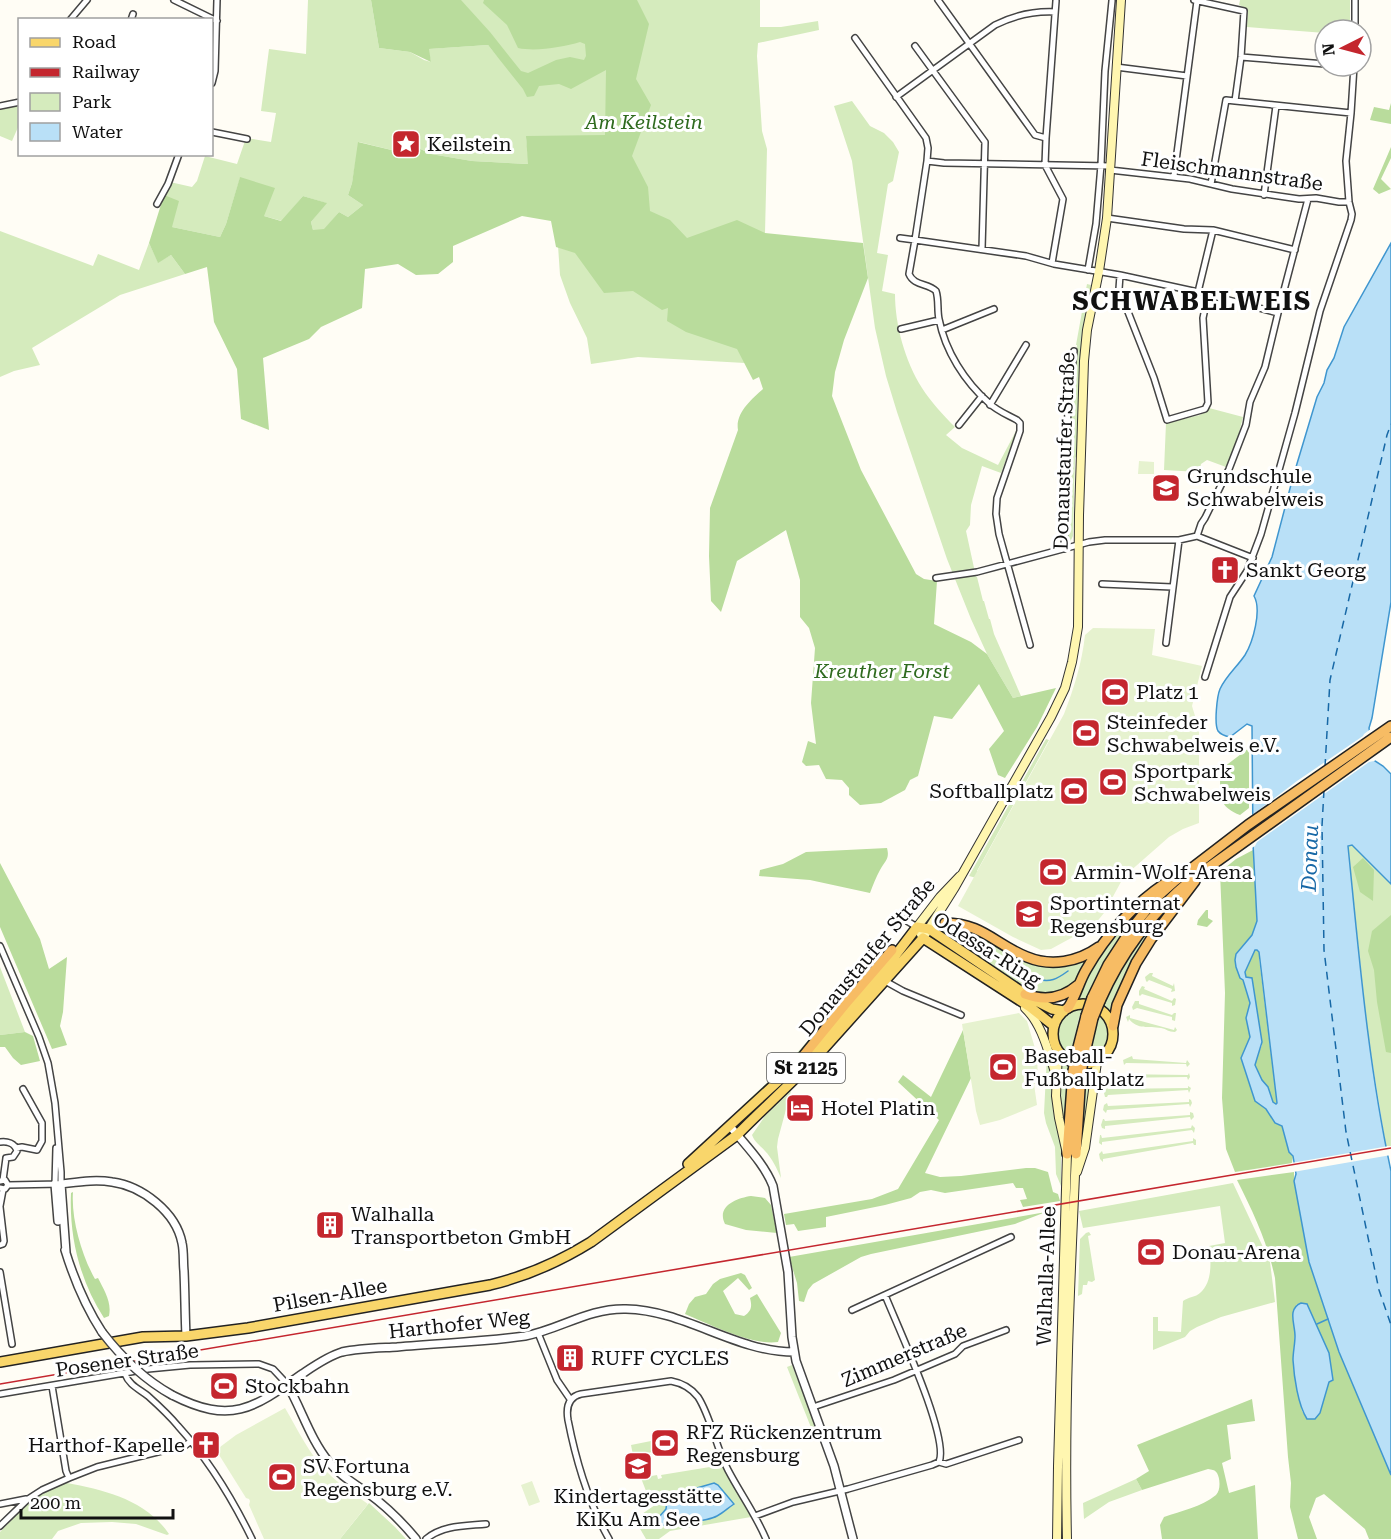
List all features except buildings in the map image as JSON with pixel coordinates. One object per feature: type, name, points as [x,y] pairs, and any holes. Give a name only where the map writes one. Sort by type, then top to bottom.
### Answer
[{"type":"highway","points":[[1096,1000],[1137,936],[1198,869],[1248,825],[1391,726]]},
{"type":"highway","points":[[1113,1026],[1117,1005],[1136,963],[1198,869],[1391,737]]},
{"type":"highway","points":[[1066,1009],[1103,944],[1124,919],[1144,899],[1165,883],[1187,870],[1198,869]]},
{"type":"highway","points":[[1096,1000],[1108,965],[1132,927],[1156,898],[1187,870]]},
{"type":"highway","points":[[945,923],[971,927],[1026,957],[1046,962],[1074,959],[1092,952],[1103,944]]},
{"type":"highway","points":[[795,1066],[892,950]]},
{"type":"highway","points":[[1021,997],[1052,998],[1066,993],[1079,983]]},
{"type":"highway","name":"Walhalla-Allee","points":[[1072,1154],[1077,1072],[1096,1000]]},
{"type":"main road","name":"Donaustaufer Straße","points":[[730,1126],[810,1064],[926,933],[1051,717],[1065,688],[1078,627],[1085,349],[1107,218],[1121,0]]},
{"type":"main road","name":"Donaustaufer Straße","points":[[737,1135],[795,1066],[833,1029],[898,952],[940,897],[960,876]]},
{"type":"main road","name":"Odessa-Ring","points":[[917,927],[1021,997],[1054,1026]]},
{"type":"main road","points":[[1021,997],[1036,1023],[1056,1077]]},
{"type":"main road","name":"Odessa-Ring","points":[[1021,997],[1046,1006],[1066,1009]]},
{"type":"main road","points":[[1083,1004],[1105,1012],[1113,1026],[1113,1042],[1110,1050],[1097,1062],[1080,1065],[1072,1063],[1058,1052],[1054,1043],[1054,1026],[1059,1015],[1066,1009],[1083,1004]]},
{"type":"main road","points":[[1058,1052],[1056,1096],[1059,1118],[1072,1154]]},
{"type":"main road","points":[[1075,1182],[1085,1148],[1097,1062]]},
{"type":"main road","name":"Pilsen-Allee","points":[[645,1201],[730,1126]]},
{"type":"main road","name":"Pilsen-Allee","points":[[0,1362],[143,1338],[218,1333],[269,1325],[490,1285],[517,1278],[545,1267],[591,1242],[737,1135]]},
{"type":"main road","name":"Walhalla-Allee","points":[[1067,1539],[1069,1303],[1075,1182],[1072,1154]]},
{"type":"main road","name":"Walhalla-Allee","points":[[1058,1539],[1058,1466],[1072,1154]]},
{"type":"street","points":[[72,18],[87,0]]},
{"type":"street","points":[[174,0],[211,18]]},
{"type":"street","points":[[213,79],[218,0]]},
{"type":"street","points":[[938,0],[1035,135],[1046,138]]},
{"type":"street","points":[[1174,176],[1195,0],[1244,11],[1235,101]]},
{"type":"street","points":[[1355,0],[1355,18]]},
{"type":"street","points":[[1052,263],[1063,199],[1045,165],[1056,1]]},
{"type":"street","points":[[1088,270],[1096,224],[1112,1]]},
{"type":"street","points":[[896,97],[995,25],[1014,16],[1034,12],[1055,12]]},
{"type":"street","points":[[213,19],[217,21]]},
{"type":"street","points":[[855,38],[926,138],[927,161],[909,274],[914,282],[929,286],[936,291],[939,320],[958,366],[990,405],[1020,423],[1021,427],[996,506],[999,534],[1030,645]]},
{"type":"street","points":[[915,46],[982,138],[985,146],[982,249]]},
{"type":"street","points":[[1241,57],[1313,63]]},
{"type":"street","points":[[1116,67],[1187,76]]},
{"type":"street","points":[[1205,677],[1230,597],[1253,558],[1292,425],[1320,311],[1351,220],[1346,161],[1353,78]]},
{"type":"street","points":[[1211,184],[1226,100],[1351,113]]},
{"type":"street","points":[[0,106],[18,102]]},
{"type":"street","points":[[1264,195],[1276,106]]},
{"type":"street","points":[[213,132],[247,139]]},
{"type":"street","points":[[157,204],[168,184],[178,156]]},
{"type":"street","name":"Fleischmannstraße","points":[[927,161],[1101,165],[1174,176],[1264,195],[1349,202]]},
{"type":"street","points":[[1197,536],[1229,469],[1246,424],[1250,402],[1265,367],[1308,199]]},
{"type":"street","points":[[1107,218],[1184,229],[1213,230],[1295,250]]},
{"type":"street","points":[[1198,292],[1213,230]]},
{"type":"street","points":[[900,238],[1026,256],[1208,294],[1278,313]]},
{"type":"street","points":[[1120,275],[1119,289],[1154,378],[1167,420],[1205,409],[1208,403],[1203,318],[1208,294]]},
{"type":"street","points":[[942,330],[994,309]]},
{"type":"street","points":[[902,329],[939,320]]},
{"type":"street","points":[[990,405],[1026,345]]},
{"type":"street","name":"Donaustaufer Straße","points":[[1064,549],[1068,414],[1074,351]]},
{"type":"street","points":[[959,425],[981,396]]},
{"type":"street","points":[[936,578],[977,572],[1105,540],[1179,540],[1197,536],[1253,558]]},
{"type":"street","points":[[1166,643],[1179,540]]},
{"type":"street","points":[[1102,584],[1172,587]]},
{"type":"street","points":[[897,915],[917,927]]},
{"type":"street","points":[[0,946],[48,1063],[55,1103],[58,1184]]},
{"type":"street","name":"Donaustaufer Straße","points":[[885,981],[961,1015]]},
{"type":"street","points":[[0,1142],[10,1143],[16,1148],[38,1150],[42,1141],[42,1123],[23,1089]]},
{"type":"street","points":[[730,1126],[768,1174],[772,1186],[788,1272],[794,1352],[841,1490],[853,1539]]},
{"type":"street","points":[[2,1244],[4,1241],[0,1207],[2,1189],[6,1189],[3,1156],[13,1157],[17,1151],[16,1148]]},
{"type":"street","points":[[4,1182],[58,1184],[105,1181],[125,1185],[142,1193],[157,1204],[171,1217],[179,1233],[183,1250],[186,1336]]},
{"type":"street","name":"Harthofer Weg","points":[[58,1184],[60,1230],[66,1252],[84,1302],[102,1332],[132,1367],[147,1379],[172,1395],[212,1410],[231,1411],[250,1407],[326,1359],[342,1353],[522,1337],[578,1317],[616,1309],[658,1312],[754,1345],[782,1352],[794,1352]]},
{"type":"street","points":[[852,1310],[1011,1237]]},
{"type":"street","points":[[0,1272],[12,1344]]},
{"type":"street","points":[[885,1295],[930,1403],[941,1453],[939,1462]]},
{"type":"street","name":"Zimmerstraße","points":[[813,1407],[894,1380],[955,1354],[963,1346],[1006,1330]]},
{"type":"street","points":[[538,1333],[557,1380],[570,1399]]},
{"type":"street","name":"Posener Straße","points":[[0,1394],[173,1365],[259,1364],[273,1369],[287,1384]]},
{"type":"street","points":[[125,1374],[132,1385],[148,1396],[191,1441],[236,1506],[252,1539]]},
{"type":"street","points":[[609,1539],[581,1476],[568,1420],[570,1399],[575,1395],[666,1381],[685,1385],[700,1401],[728,1470],[766,1539]]},
{"type":"street","points":[[287,1384],[319,1450],[344,1478],[388,1510],[416,1539]]},
{"type":"street","points":[[52,1386],[66,1472],[69,1478]]},
{"type":"street","points":[[754,1516],[793,1502],[939,1462],[946,1464],[1019,1440]]},
{"type":"street","points":[[0,1526],[28,1499],[42,1490],[97,1467],[186,1445],[191,1441]]},
{"type":"street","points":[[0,1504],[28,1499]]},
{"type":"street","points":[[426,1539],[436,1532],[449,1528],[486,1524]]},
{"type":"green space","name":"Am Keilstein","points":[[308,0],[371,0],[379,48],[410,52],[431,62],[428,49],[488,45],[497,56],[457,0],[760,0],[760,27],[781,27],[818,21],[819,30],[758,43],[762,131],[767,149],[765,233],[745,363],[638,357],[591,364],[587,338],[570,303],[560,275],[556,216],[526,137],[529,164],[472,161],[431,154],[412,145],[404,153],[359,142],[348,195],[363,205],[348,217],[339,212],[324,230],[313,230],[311,222],[326,203],[303,196],[282,221],[264,216],[240,178],[220,237],[172,227],[164,195],[170,182],[192,187],[197,181],[205,156],[237,164],[246,138],[271,142],[276,113],[261,111],[269,49],[306,54]]},
{"type":"green space","name":"Kreuther Forst","points":[[371,0],[461,0],[521,71],[528,73],[556,60],[570,57],[584,60],[585,44],[580,42],[541,49],[518,48],[507,25],[483,3],[484,0],[637,0],[649,24],[636,79],[651,105],[632,156],[648,187],[650,211],[670,220],[687,238],[737,220],[765,233],[863,243],[868,278],[844,340],[835,372],[832,396],[861,470],[916,574],[924,579],[937,581],[934,624],[971,642],[987,654],[1013,698],[1056,688],[1037,727],[1005,778],[998,775],[989,749],[1004,731],[979,684],[952,719],[934,716],[918,776],[910,780],[905,790],[881,803],[860,805],[849,795],[849,788],[842,780],[826,779],[819,765],[806,766],[802,762],[808,741],[816,744],[811,703],[815,648],[809,628],[800,617],[800,580],[786,530],[737,561],[721,612],[711,601],[710,508],[738,430],[739,418],[745,407],[763,389],[759,377],[753,380],[737,349],[686,332],[667,321],[668,308],[662,310],[633,291],[604,293],[575,253],[556,247],[551,221],[522,216],[453,246],[453,262],[438,274],[416,275],[398,264],[365,269],[362,308],[321,327],[309,339],[263,358],[269,430],[241,419],[237,369],[214,322],[207,267],[185,274],[171,255],[158,263],[149,243],[164,195],[179,201],[172,227],[220,237],[240,177],[275,188],[264,216],[281,221],[303,196],[327,203],[311,222],[313,230],[324,229],[339,212],[348,217],[363,205],[348,195],[358,142],[404,153],[412,145],[431,154],[472,161],[528,164],[526,136],[605,135],[606,70],[571,89],[559,84],[539,86],[534,96],[527,97],[488,45],[429,49],[431,62],[410,52],[379,48]]},
{"type":"green space","points":[[1240,0],[1350,0],[1350,18],[1313,18],[1313,32],[1247,27],[1248,9],[1239,5]]},
{"type":"green space","points":[[852,101],[870,126],[884,133],[899,152],[893,181],[888,184],[877,253],[888,255],[882,291],[895,294],[902,342],[916,377],[929,398],[955,427],[946,435],[962,448],[998,465],[1017,429],[1001,473],[982,466],[971,505],[970,525],[966,531],[976,577],[994,634],[1021,696],[1013,698],[987,654],[971,619],[947,559],[886,376],[875,328],[852,161],[834,106]]},
{"type":"green space","points":[[1391,103],[1391,124],[1370,120],[1374,107],[1389,110]]},
{"type":"green space","points":[[18,105],[18,127],[12,141],[0,136],[0,110]]},
{"type":"green space","points":[[1391,147],[1391,158],[1381,179],[1391,189],[1379,194],[1373,189]]},
{"type":"green space","points":[[0,231],[93,266],[98,254],[139,270],[149,243],[158,262],[171,255],[185,274],[120,295],[32,348],[40,365],[0,377]]},
{"type":"green space","points":[[1087,284],[1091,285],[1082,333],[1073,536],[1070,542],[1067,542],[1069,466],[1067,466],[1071,410],[1069,406],[1071,406],[1076,345]]},
{"type":"green space","points":[[1209,408],[1243,417],[1236,445],[1226,467],[1207,460],[1201,464],[1199,472],[1164,470],[1166,423],[1200,415]]},
{"type":"green space","points":[[1139,461],[1154,462],[1154,474],[1138,474]]},
{"type":"green space","name":"Sportpark Schwabelweis","points":[[1093,628],[1155,629],[1152,655],[1202,666],[1192,706],[1199,729],[1199,823],[1169,837],[1128,873],[1095,924],[1051,949],[1041,950],[958,906],[1064,714],[1077,675],[1085,635]]},
{"type":"green space","points":[[1046,739],[1049,740],[977,871],[985,875],[984,880],[969,876]]},
{"type":"green space","points":[[1249,748],[1249,808],[1240,815],[1226,807],[1223,802],[1220,792],[1220,770]]},
{"type":"green space","points":[[1352,844],[1391,884],[1391,1146],[1386,1146],[1367,1029],[1348,845]]},
{"type":"green space","points":[[887,848],[887,857],[870,893],[810,880],[759,876],[760,870],[783,864],[806,852]]},
{"type":"green space","points":[[1253,850],[1257,921],[1252,935],[1236,954],[1250,1003],[1246,1018],[1250,1037],[1241,1058],[1255,1101],[1266,1109],[1275,1123],[1282,1126],[1289,1152],[1293,1156],[1292,1163],[1235,1172],[1226,1149],[1222,1098],[1225,993],[1220,872],[1236,859]]},
{"type":"green space","points":[[1363,858],[1374,870],[1373,901],[1360,892],[1353,867]]},
{"type":"green space","points":[[0,863],[40,939],[49,969],[67,957],[60,1026],[67,1045],[52,1049],[0,927]]},
{"type":"green space","points":[[1165,886],[1110,953],[1086,1000],[1074,1001],[1090,967],[1123,923]]},
{"type":"green space","points":[[1182,891],[1121,986],[1108,1015],[1103,1009],[1118,972],[1141,936]]},
{"type":"green space","points":[[1208,910],[1208,918],[1213,921],[1207,927],[1197,925],[1198,920]]},
{"type":"green space","points":[[1391,915],[1391,1053],[1386,1052],[1374,970],[1368,951],[1372,931]]},
{"type":"green space","points":[[942,927],[972,930],[1039,963],[1095,951],[1069,988],[1055,995],[1033,993],[1014,983],[939,931]]},
{"type":"green space","points":[[1255,950],[1259,952],[1276,1104],[1255,1065],[1262,1045],[1245,972]]},
{"type":"green space","points":[[0,967],[25,1032],[0,1035]]},
{"type":"green space","points":[[1150,973],[1173,986],[1174,983],[1175,991],[1171,992],[1172,989],[1149,980],[1147,982],[1145,977]]},
{"type":"green space","points":[[1142,986],[1172,1001],[1176,999],[1175,1005],[1172,1006],[1172,1003],[1142,994],[1140,996],[1139,991]]},
{"type":"green space","points":[[1135,1001],[1172,1015],[1176,1013],[1175,1021],[1172,1017],[1137,1008],[1133,1010]]},
{"type":"green space","points":[[1084,1006],[1070,1056],[1059,1043],[1057,1022],[1063,1014]]},
{"type":"green space","name":"Baseball- Fußballplatz","points":[[1019,1013],[1027,1021],[1037,1055],[1038,1083],[1034,1084],[1037,1105],[1000,1120],[980,1125],[962,1024]]},
{"type":"green space","points":[[1101,1014],[1109,1028],[1109,1041],[1102,1053],[1088,1061],[1095,1025]]},
{"type":"green space","points":[[1130,1015],[1130,1018],[1174,1030],[1175,1027],[1177,1030],[1173,1032],[1140,1026],[1129,1019],[1128,1022],[1126,1017]]},
{"type":"green space","points":[[822,1025],[805,1048],[740,1111],[740,1108],[786,1065]]},
{"type":"green space","points":[[963,1030],[971,1078],[925,1173],[940,1177],[1035,1168],[1048,1172],[1053,1192],[1058,1194],[1060,1201],[1023,1207],[1020,1200],[1027,1199],[1023,1188],[1016,1188],[1013,1183],[945,1193],[931,1190],[885,1205],[826,1217],[826,1227],[798,1231],[794,1224],[786,1225],[784,1214],[872,1199],[898,1189],[939,1120],[898,1082],[903,1075],[931,1097]]},
{"type":"green space","points":[[25,1032],[33,1036],[40,1061],[21,1065],[5,1047],[0,1047],[0,1035]]},
{"type":"green space","points":[[1047,1055],[1052,1071],[1054,1108],[1061,1141],[1061,1186],[1056,1174],[1055,1147],[1044,1113]]},
{"type":"green space","points":[[1132,1056],[1133,1059],[1186,1063],[1187,1060],[1190,1064],[1187,1067],[1186,1064],[1126,1063],[1124,1065],[1123,1060]]},
{"type":"green space","points":[[1060,1059],[1069,1065],[1065,1131],[1060,1097]]},
{"type":"green space","points":[[1094,1067],[1081,1154],[1084,1079],[1086,1069]]},
{"type":"green space","points":[[1113,1072],[1113,1074],[1188,1075],[1189,1073],[1190,1077],[1188,1080],[1187,1077],[1112,1078],[1111,1082],[1107,1077]]},
{"type":"green space","points":[[1188,1086],[1191,1088],[1189,1093],[1188,1090],[1105,1097],[1104,1093],[1104,1088],[1107,1087],[1108,1089],[1188,1088]]},
{"type":"green space","points":[[791,1091],[777,1147],[781,1178],[770,1157],[752,1135],[765,1116]]},
{"type":"green space","points":[[1189,1099],[1192,1103],[1190,1107],[1189,1104],[1107,1110],[1106,1113],[1103,1110],[1107,1103],[1108,1106],[1189,1102]]},
{"type":"green space","points":[[1190,1112],[1194,1117],[1191,1120],[1190,1117],[1105,1126],[1105,1129],[1101,1125],[1103,1119],[1105,1121],[1190,1115]]},
{"type":"green space","points":[[1192,1125],[1195,1128],[1194,1133],[1192,1130],[1102,1142],[1102,1145],[1099,1143],[1100,1135],[1102,1138],[1191,1128]]},
{"type":"green space","points":[[1193,1138],[1196,1140],[1196,1145],[1193,1143],[1103,1159],[1103,1162],[1099,1154],[1102,1151],[1103,1154],[1193,1141]]},
{"type":"green space","points":[[1294,1172],[1309,1262],[1339,1352],[1391,1475],[1391,1539],[1369,1539],[1365,1529],[1324,1494],[1316,1498],[1309,1517],[1317,1539],[1298,1539],[1290,1507],[1291,1483],[1275,1278],[1259,1228],[1237,1180]],"holes":[[[1307,1304],[1329,1382],[1320,1413],[1307,1419],[1302,1411],[1293,1359],[1296,1305]]]},
{"type":"green space","points":[[1233,1183],[1270,1262],[1275,1302],[1221,1317],[1197,1327],[1185,1337],[1153,1350],[1153,1317],[1158,1317],[1158,1331],[1181,1332],[1183,1301],[1198,1294],[1207,1283],[1210,1264],[1209,1246],[1225,1243],[1220,1206],[1083,1228],[1079,1211]]},
{"type":"green space","points":[[73,1192],[74,1214],[82,1248],[90,1270],[95,1279],[98,1278],[108,1301],[109,1316],[104,1318],[82,1274],[74,1242],[71,1209],[71,1193]]},
{"type":"green space","points":[[751,1196],[765,1198],[771,1205],[777,1233],[746,1230],[725,1224],[723,1212],[729,1204]]},
{"type":"green space","points":[[1046,1212],[1015,1224],[861,1257],[813,1284],[804,1302],[799,1301],[797,1283],[789,1257]]},
{"type":"green space","points":[[1089,1232],[1095,1280],[1083,1285],[1082,1294],[1078,1296],[1080,1239]]},
{"type":"green space","points":[[741,1273],[745,1275],[752,1288],[749,1290],[738,1278],[723,1291],[735,1314],[744,1316],[747,1314],[751,1308],[750,1298],[757,1294],[781,1333],[778,1342],[743,1338],[685,1314],[695,1297],[706,1294],[720,1279]]},
{"type":"green space","points":[[792,1365],[817,1430],[814,1435],[787,1367]]},
{"type":"green space","name":"Stockbahn","points":[[236,1377],[237,1389],[211,1390],[211,1378]]},
{"type":"green space","points":[[1252,1399],[1255,1421],[1227,1425],[1231,1459],[1222,1463],[1229,1493],[1255,1485],[1258,1539],[1162,1539],[1160,1525],[1164,1517],[1197,1506],[1216,1495],[1219,1478],[1215,1471],[1208,1469],[1142,1490],[1136,1479],[1149,1471],[1137,1445]]},
{"type":"green space","name":"SV Fortuna Regensburg e.V.","points":[[285,1408],[315,1458],[327,1472],[368,1504],[340,1539],[264,1539],[249,1505],[249,1499],[246,1498],[216,1450],[236,1435]]},
{"type":"green space","points":[[651,1441],[653,1452],[633,1455],[631,1445]]},
{"type":"green space","points":[[722,1465],[751,1517],[670,1531],[659,1539],[646,1539],[639,1527],[643,1523],[639,1516],[655,1505],[641,1478],[657,1475],[658,1479],[662,1478],[661,1475]]},
{"type":"green space","points":[[1136,1479],[1142,1490],[1109,1502],[1084,1519],[1083,1503]]},
{"type":"green space","points":[[532,1481],[540,1502],[529,1506],[521,1485]]},
{"type":"green space","points":[[67,1483],[124,1498],[149,1513],[169,1534],[136,1524],[112,1522],[81,1523],[58,1531],[52,1539],[0,1539],[0,1532],[30,1503],[57,1486]]},
{"type":"green space","points":[[369,1503],[395,1527],[406,1539],[340,1539]]},
{"type":"water","name":"Donau","points":[[1391,243],[1391,602],[1369,728],[1375,761],[1391,774],[1391,884],[1352,845],[1348,846],[1370,1050],[1391,1171],[1391,1475],[1339,1352],[1309,1262],[1294,1181],[1296,1174],[1293,1156],[1289,1152],[1282,1126],[1275,1123],[1266,1109],[1255,1101],[1241,1058],[1250,1037],[1246,1018],[1250,1003],[1235,960],[1236,954],[1252,935],[1257,921],[1253,844],[1252,726],[1247,724],[1230,737],[1218,731],[1216,722],[1220,689],[1245,655],[1251,642],[1257,617],[1254,596],[1272,557],[1317,397],[1334,358],[1344,327]],"holes":[[[1257,950],[1259,952],[1276,1104],[1255,1065],[1262,1042],[1252,978],[1246,977],[1245,972]]]},
{"type":"water","points":[[1301,1303],[1307,1304],[1329,1353],[1333,1380],[1329,1382],[1320,1413],[1315,1419],[1307,1419],[1304,1413],[1294,1374],[1293,1313]]},
{"type":"water","points":[[714,1483],[734,1504],[712,1518],[688,1523],[658,1525],[654,1528],[652,1525],[666,1509],[669,1498],[688,1495],[697,1488]]},
{"type":"pier","points":[[1372,728],[1378,759],[1369,762],[1250,849],[1250,815]]},
{"type":"pier","points":[[1389,1146],[1391,1155],[1293,1172],[1291,1163]]},
{"type":"waterway","points":[[943,929],[977,943],[1037,979],[1046,981],[1068,971]]},
{"type":"waterway","points":[[1317,1324],[1328,1319]]},
{"type":"ferry route","points":[[1325,767],[1330,680],[1391,424]]},
{"type":"ferry route","points":[[1324,790],[1322,826],[1324,950],[1346,1132],[1379,1290],[1391,1325]]},
{"type":"railway","points":[[0,1384],[1391,1148]]},
{"type":"place","name":"Keilstein","points":[[406,144]]},
{"type":"place","name":"Grundschule Schwabelweis","points":[[1166,488]]},
{"type":"place","name":"Sankt Georg","points":[[1225,570]]},
{"type":"place","name":"Platz 1","points":[[1115,692]]},
{"type":"place","name":"Steinfeder Schwabelweis e.V.","points":[[1086,733]]},
{"type":"place","name":"Sportpark Schwabelweis","points":[[1113,782]]},
{"type":"place","name":"Softballplatz","points":[[1074,791]]},
{"type":"place","name":"Armin-Wolf-Arena","points":[[1053,872]]},
{"type":"place","name":"Sportinternat Regensburg","points":[[1029,914]]},
{"type":"place","name":"Baseball- Fußballplatz","points":[[1003,1067]]},
{"type":"place","name":"Hotel Platin","points":[[800,1108]]},
{"type":"place","name":"Walhalla Transportbeton GmbH","points":[[330,1225]]},
{"type":"place","name":"Donau-Arena","points":[[1151,1252]]},
{"type":"place","name":"RUFF CYCLES","points":[[570,1358]]},
{"type":"place","name":"Stockbahn","points":[[224,1386]]},
{"type":"place","name":"RFZ Rückenzentrum Regensburg","points":[[665,1443]]},
{"type":"place","name":"Harthof-Kapelle","points":[[206,1445]]},
{"type":"place","name":"Kindertagesstätte KiKu Am See","points":[[638,1466]]},
{"type":"place","name":"SV Fortuna Regensburg e.V.","points":[[282,1477]]},
{"type":"district","name":"SCHWABELWEIS","points":[[1192,301]]}]
